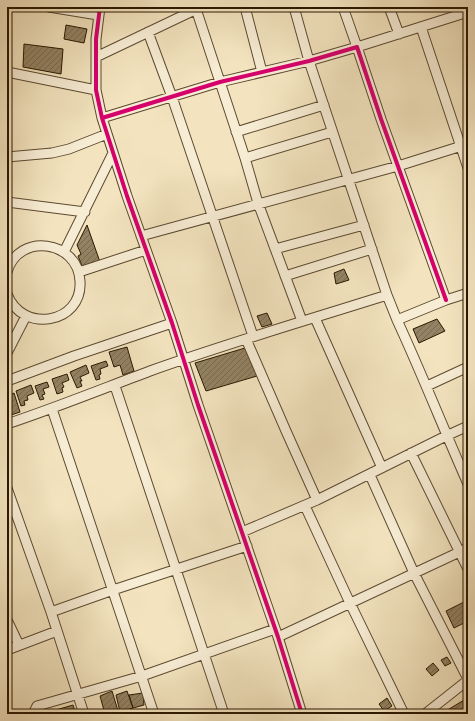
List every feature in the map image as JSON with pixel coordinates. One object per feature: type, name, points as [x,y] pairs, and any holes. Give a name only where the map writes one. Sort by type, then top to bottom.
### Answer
[{"type":"street","points":[[49,7],[99,11],[96,57],[96,90],[102,118],[247,546],[302,714]]},
{"type":"street","points":[[245,7],[262,72]]},
{"type":"street","points":[[294,7],[309,61],[332,132],[397,320],[427,386],[446,436],[468,484]]},
{"type":"street","points":[[342,7],[446,300]]},
{"type":"street","points":[[389,7],[400,34]]},
{"type":"street","points":[[96,57],[198,8],[258,203],[302,321]]},
{"type":"street","points":[[102,118],[220,82],[309,61],[400,34],[421,27],[453,11],[468,12]]},
{"type":"street","points":[[421,27],[464,145],[468,168]]},
{"type":"street","points":[[148,32],[172,97],[250,337],[286,431],[318,500]]},
{"type":"street","points":[[7,72],[96,90]]},
{"type":"street","points":[[236,132],[324,105]]},
{"type":"street","points":[[245,158],[332,132]]},
{"type":"street","points":[[7,157],[52,153],[69,149],[107,134]]},
{"type":"street","points":[[141,236],[398,166],[464,145]]},
{"type":"street","points":[[64,252],[113,154]]},
{"type":"street","points":[[7,202],[85,212]]},
{"type":"street","points":[[275,249],[364,225]]},
{"type":"street","points":[[7,272],[13,260],[21,252],[31,247],[42,245],[54,247],[70,257],[79,272],[80,281],[78,295],[70,308],[63,314],[45,320],[26,316],[13,306],[7,294]]},
{"type":"street","points":[[285,276],[372,249]]},
{"type":"street","points":[[79,272],[146,250]]},
{"type":"street","points":[[397,320],[446,300],[467,294]]},
{"type":"street","points":[[7,424],[115,386],[150,371],[250,337],[388,295]]},
{"type":"street","points":[[7,353],[26,316]]},
{"type":"street","points":[[315,318],[382,468]]},
{"type":"street","points":[[7,381],[74,356],[172,323]]},
{"type":"street","points":[[427,386],[468,367]]},
{"type":"street","points":[[115,386],[224,714]]},
{"type":"street","points":[[52,409],[154,714]]},
{"type":"street","points":[[242,532],[318,500],[468,426]]},
{"type":"street","points":[[411,453],[464,550],[468,569]]},
{"type":"street","points":[[370,475],[414,573],[468,679],[428,713]]},
{"type":"street","points":[[7,488],[51,612],[84,714]]},
{"type":"street","points":[[305,506],[404,714]]},
{"type":"street","points":[[51,612],[247,546]]},
{"type":"street","points":[[33,714],[37,706],[142,676],[204,654],[276,633],[350,603],[464,550]]},
{"type":"street","points":[[7,620],[19,645]]},
{"type":"street","points":[[7,650],[57,631]]},
{"type":"building","points":[[66,25],[87,29],[84,43],[64,39]]},
{"type":"building","points":[[24,44],[63,49],[61,74],[23,67]]},
{"type":"building","points":[[87,225],[100,262],[83,268],[78,256],[81,254],[77,245]]},
{"type":"building","points":[[344,269],[349,280],[336,284],[334,273]]},
{"type":"building","points":[[267,313],[272,324],[262,327],[257,316]]},
{"type":"building","points":[[437,319],[445,331],[419,343],[413,329]]},
{"type":"building","points":[[127,347],[134,371],[123,375],[120,365],[114,367],[109,352]]},
{"type":"building","points":[[245,348],[257,376],[206,391],[195,363]]},
{"type":"building","points":[[106,361],[108,366],[100,369],[100,379],[96,380],[91,366]]},
{"type":"building","points":[[86,365],[89,373],[80,377],[82,386],[77,388],[70,372]]},
{"type":"building","points":[[67,374],[69,380],[62,383],[64,387],[62,388],[63,392],[57,394],[52,379]]},
{"type":"building","points":[[47,382],[49,387],[43,389],[45,394],[42,395],[44,399],[40,400],[35,386]]},
{"type":"building","points":[[31,385],[34,393],[27,396],[28,400],[24,401],[25,405],[21,406],[16,391]]},
{"type":"building","points":[[14,393],[20,412],[11,415],[7,405],[7,396]]},
{"type":"building","points":[[468,600],[468,621],[454,628],[446,611]]},
{"type":"building","points":[[447,657],[451,663],[445,666],[441,660]]},
{"type":"building","points":[[433,663],[439,670],[432,676],[426,669]]},
{"type":"building","points":[[112,691],[119,714],[105,714],[100,696]]},
{"type":"building","points":[[127,691],[133,708],[120,712],[116,695]]},
{"type":"building","points":[[143,693],[144,705],[133,708],[129,695]]},
{"type":"building","points":[[387,698],[392,706],[384,711],[379,704]]},
{"type":"building","points":[[464,700],[468,707],[468,714],[441,714]]},
{"type":"building","points":[[73,705],[76,714],[57,714],[56,710]]},
{"type":"cycle path","points":[[100,7],[96,39],[96,90],[102,118],[127,196],[172,323],[198,405],[278,637],[302,714]]},
{"type":"cycle path","points":[[102,118],[220,82],[309,61],[357,47],[381,119],[446,300]]}]
